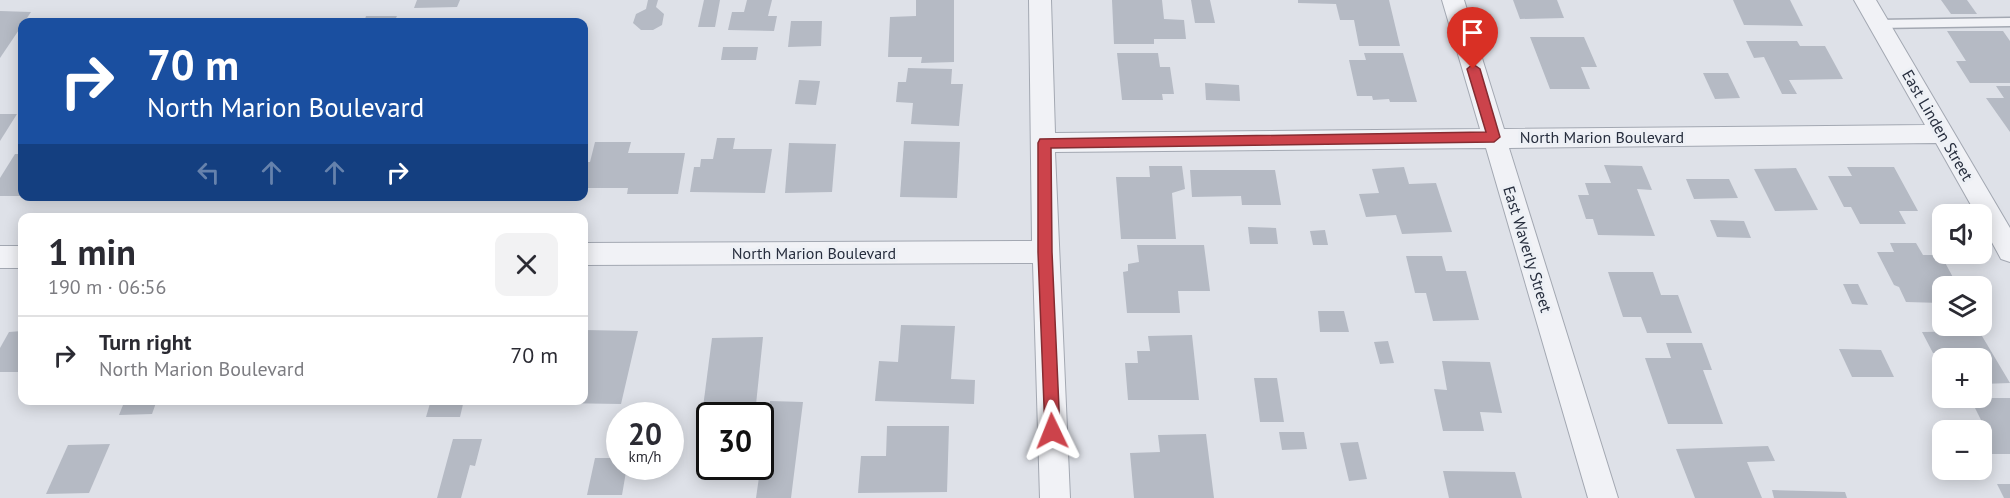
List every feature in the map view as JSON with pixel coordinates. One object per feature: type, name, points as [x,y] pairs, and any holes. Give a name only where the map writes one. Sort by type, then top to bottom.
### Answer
[{"type":"street","points":[[1040,0],[1045,252],[1055,498]]},
{"type":"street","name":"East Waverly Street","points":[[1453,0],[1603,498]]},
{"type":"street","name":"East Linden Street","points":[[1864,0],[2010,251]]},
{"type":"street","name":"North Marion Boulevard","points":[[1044,143],[1943,134]]},
{"type":"street","name":"North Marion Boulevard","points":[[588,254],[1045,252]]},
{"type":"street","points":[[0,257],[18,257]]},
{"type":"lane","points":[[1878,24],[2010,22]]},
{"type":"building","points":[[417,0],[460,0],[457,7],[414,8]]},
{"type":"building","points":[[648,0],[658,0],[656,7],[664,14],[662,25],[653,30],[641,30],[633,23],[636,14],[646,9]]},
{"type":"building","points":[[704,0],[720,0],[715,27],[698,27]]},
{"type":"building","points":[[747,0],[772,0],[768,16],[777,16],[774,31],[728,30],[732,12],[744,12]]},
{"type":"building","points":[[916,0],[954,0],[954,62],[921,63],[922,57],[888,57],[890,17],[916,16]]},
{"type":"building","points":[[1112,0],[1162,0],[1164,19],[1184,20],[1186,39],[1154,39],[1154,44],[1114,44]]},
{"type":"building","points":[[1191,0],[1210,0],[1215,23],[1195,23]]},
{"type":"building","points":[[1298,0],[1389,0],[1400,46],[1359,46],[1354,20],[1340,20],[1336,4],[1298,3]]},
{"type":"building","points":[[1513,0],[1557,0],[1564,18],[1520,19]]},
{"type":"building","points":[[1733,0],[1790,0],[1803,26],[1744,25]]},
{"type":"building","points":[[1941,0],[1967,0],[1977,14],[1951,14]]},
{"type":"building","points":[[0,11],[31,12],[27,18],[18,18],[18,31],[0,58]]},
{"type":"building","points":[[366,16],[397,16],[396,18],[365,18]]},
{"type":"building","points":[[791,21],[822,21],[821,46],[788,47]]},
{"type":"building","points":[[1947,31],[2003,31],[2010,41],[2010,83],[1970,83],[1956,61],[1966,61]]},
{"type":"building","points":[[1530,37],[1584,37],[1597,67],[1581,67],[1590,89],[1550,89]]},
{"type":"building","points":[[1746,41],[1797,41],[1800,46],[1825,46],[1843,79],[1789,80],[1797,94],[1782,94],[1764,57],[1754,58]]},
{"type":"building","points":[[723,47],[758,47],[756,60],[721,60]]},
{"type":"building","points":[[1117,53],[1158,53],[1160,67],[1170,67],[1174,94],[1162,94],[1163,100],[1122,100]]},
{"type":"building","points":[[1364,53],[1403,53],[1417,102],[1390,102],[1389,99],[1373,100],[1372,96],[1357,96],[1349,60],[1366,60]]},
{"type":"building","points":[[908,68],[952,69],[951,84],[963,84],[959,126],[911,124],[913,103],[896,102],[898,82],[906,82]]},
{"type":"building","points":[[1703,73],[1728,73],[1740,98],[1715,99]]},
{"type":"building","points":[[799,80],[820,81],[816,105],[795,104]]},
{"type":"building","points":[[1205,83],[1239,85],[1240,101],[1206,100]]},
{"type":"building","points":[[1996,86],[2010,86],[2010,132],[1986,98],[2004,98]]},
{"type":"building","points":[[0,114],[17,114],[0,141]]},
{"type":"building","points":[[717,138],[735,138],[733,149],[772,149],[765,193],[690,192],[694,167],[700,167],[701,159],[713,159]]},
{"type":"building","points":[[904,141],[960,142],[957,198],[900,197]]},
{"type":"building","points":[[595,142],[631,142],[628,153],[685,153],[678,194],[627,194],[628,188],[588,188],[588,162],[590,162]]},
{"type":"building","points":[[789,143],[836,144],[832,192],[785,193]]},
{"type":"building","points":[[15,154],[18,154],[18,196],[0,196],[0,178]]},
{"type":"building","points":[[1604,165],[1642,166],[1652,190],[1637,189],[1655,236],[1598,235],[1593,219],[1586,219],[1578,195],[1589,195],[1585,183],[1611,183]]},
{"type":"building","points":[[1149,166],[1182,166],[1185,189],[1172,193],[1176,239],[1121,239],[1116,177],[1150,177]]},
{"type":"building","points":[[1404,167],[1409,184],[1436,183],[1452,232],[1402,234],[1396,215],[1366,217],[1359,194],[1379,193],[1372,169]]},
{"type":"building","points":[[1847,167],[1894,167],[1918,211],[1899,211],[1906,224],[1860,224],[1851,207],[1844,207],[1828,176],[1852,176]]},
{"type":"building","points":[[1796,168],[1818,210],[1775,211],[1754,169]]},
{"type":"building","points":[[1190,170],[1275,170],[1281,205],[1242,205],[1241,196],[1192,197]]},
{"type":"building","points":[[1686,179],[1729,179],[1738,198],[1694,199]]},
{"type":"building","points":[[1710,220],[1744,221],[1751,238],[1717,237]]},
{"type":"building","points":[[1248,227],[1276,228],[1278,244],[1250,244]]},
{"type":"building","points":[[1325,230],[1328,245],[1313,245],[1310,231]]},
{"type":"building","points":[[1890,243],[1916,243],[1923,255],[1932,255],[1932,264],[1946,264],[1952,276],[1932,276],[1932,303],[1906,302],[1899,287],[1894,285],[1877,252],[1894,252]]},
{"type":"building","points":[[1137,245],[1204,245],[1210,291],[1178,291],[1180,313],[1127,313],[1123,272],[1128,271],[1128,264],[1139,262]]},
{"type":"building","points":[[1406,256],[1442,256],[1446,271],[1466,271],[1479,320],[1433,321],[1426,293],[1415,293]]},
{"type":"building","points":[[1608,272],[1653,272],[1661,295],[1678,295],[1692,333],[1647,333],[1641,317],[1623,317]]},
{"type":"building","points":[[1843,284],[1858,284],[1868,305],[1852,304]]},
{"type":"building","points":[[1318,311],[1344,311],[1349,332],[1320,332]]},
{"type":"building","points":[[901,325],[955,326],[951,379],[975,380],[974,404],[875,401],[879,361],[898,362]]},
{"type":"building","points":[[588,330],[638,331],[621,402],[588,403]]},
{"type":"building","points":[[18,331],[18,372],[0,372],[0,348],[9,332]]},
{"type":"building","points":[[1922,332],[1932,332],[1932,336],[1982,336],[1989,348],[1932,348],[1932,351]]},
{"type":"building","points":[[1192,335],[1199,400],[1128,400],[1125,363],[1138,363],[1137,351],[1150,351],[1148,336]]},
{"type":"building","points":[[763,337],[756,402],[704,402],[712,338]]},
{"type":"building","points":[[1388,341],[1394,363],[1380,364],[1374,342]]},
{"type":"building","points":[[1666,343],[1702,343],[1712,370],[1703,370],[1723,424],[1668,424],[1645,358],[1671,358]]},
{"type":"building","points":[[1839,349],[1881,350],[1894,377],[1852,377]]},
{"type":"building","points":[[1992,353],[2010,383],[1992,384]]},
{"type":"building","points":[[1442,361],[1490,362],[1502,413],[1480,412],[1484,431],[1443,431],[1434,389],[1447,390]]},
{"type":"building","points":[[1254,378],[1277,378],[1284,422],[1260,422]]},
{"type":"building","points":[[1992,398],[2010,398],[2010,454],[1992,454],[1992,420],[1981,420],[1975,408],[1992,408]]},
{"type":"building","points":[[770,401],[803,402],[791,498],[756,498],[759,480],[774,480],[774,402]]},
{"type":"building","points":[[123,405],[155,405],[152,414],[119,415]]},
{"type":"building","points":[[430,405],[463,405],[460,417],[426,417]]},
{"type":"building","points":[[887,426],[949,426],[947,492],[858,493],[861,456],[886,456]]},
{"type":"building","points":[[1279,432],[1304,432],[1307,449],[1282,450]]},
{"type":"building","points":[[1206,434],[1214,498],[1134,498],[1130,453],[1160,452],[1158,435]]},
{"type":"building","points":[[453,439],[482,439],[475,466],[470,465],[461,498],[437,498]]},
{"type":"building","points":[[1358,442],[1367,479],[1349,481],[1340,443]]},
{"type":"building","points":[[110,444],[89,493],[46,494],[68,445]]},
{"type":"building","points":[[1768,446],[1775,461],[1747,462],[1762,498],[1695,498],[1676,449]]},
{"type":"building","points":[[595,458],[606,458],[606,480],[625,480],[622,495],[587,495]]},
{"type":"building","points":[[1443,471],[1515,472],[1522,498],[1449,498]]},
{"type":"building","points":[[1997,484],[2010,484],[2010,498],[2004,498]]},
{"type":"building","points":[[1772,490],[1845,492],[1847,498],[1774,498]]},
{"type":"route","points":[[1052,431],[1045,252],[1044,143],[1494,137],[1473,69]]}]
